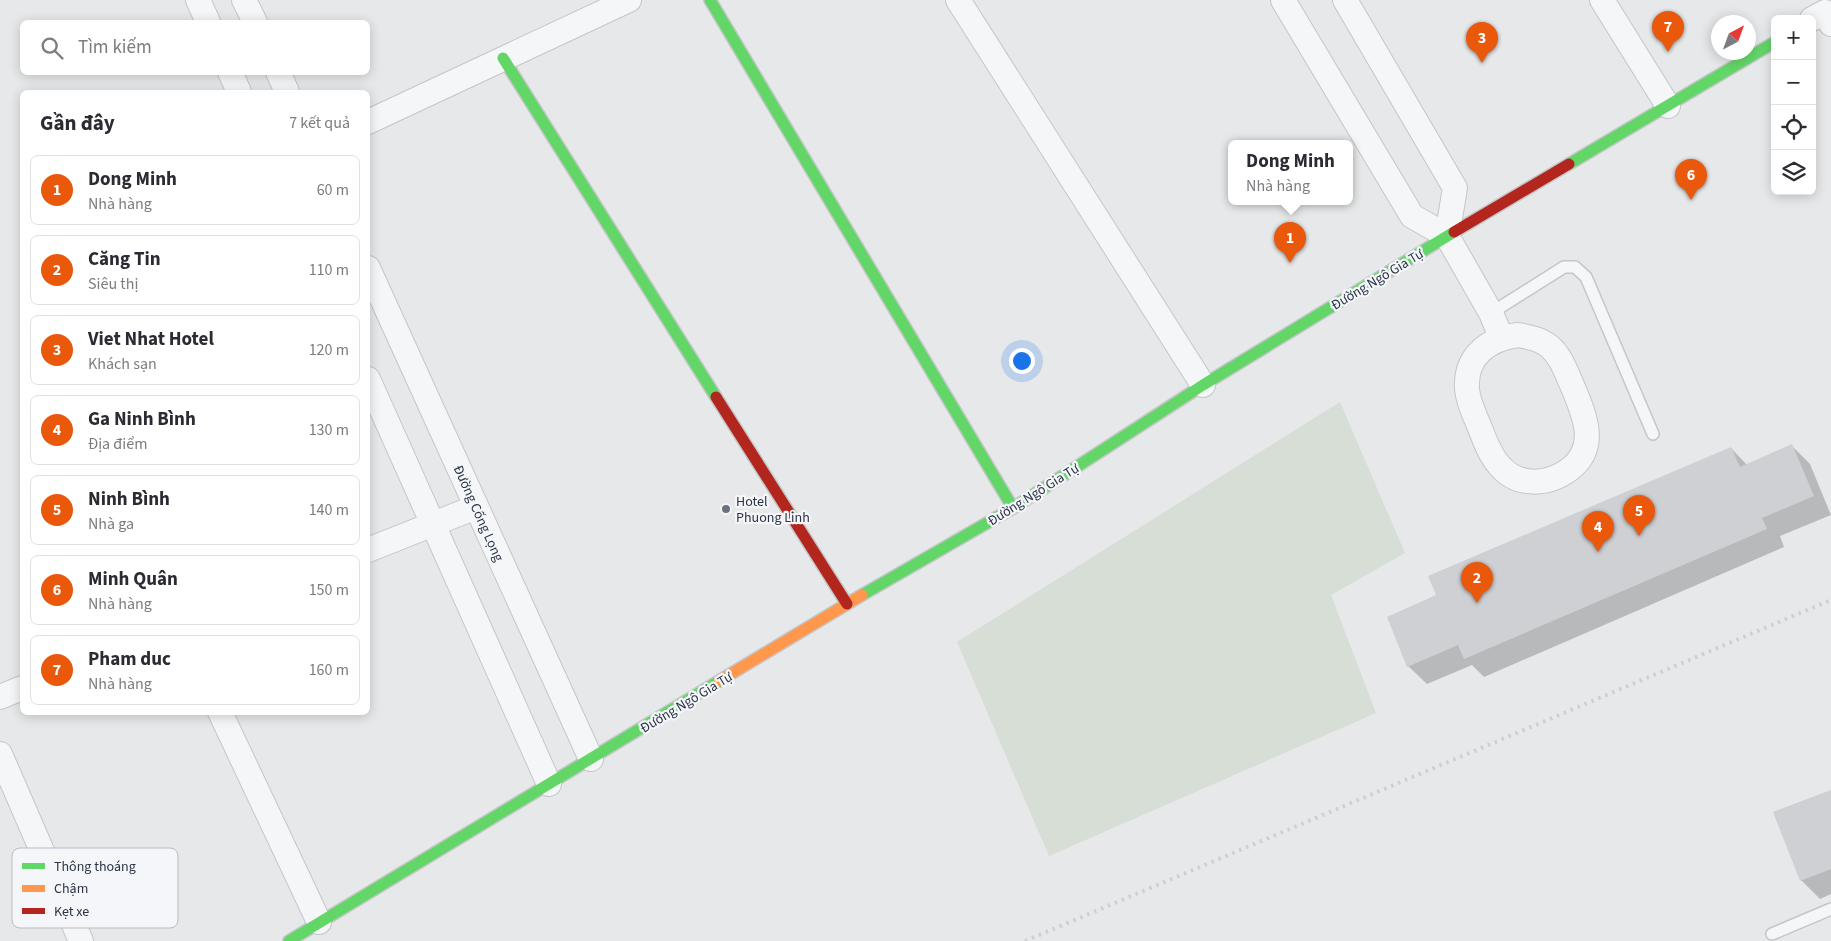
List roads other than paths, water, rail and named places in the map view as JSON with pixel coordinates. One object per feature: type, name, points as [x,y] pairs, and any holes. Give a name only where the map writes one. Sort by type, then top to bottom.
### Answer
[{"type":"street","points":[[198,0],[207,20]]},
{"type":"street","points":[[244,0],[254,20]]},
{"type":"street","points":[[370,121],[629,0]]},
{"type":"street","points":[[710,0],[1013,508]]},
{"type":"street","points":[[958,0],[1203,385]]},
{"type":"street","points":[[1283,0],[1412,216],[1447,236],[1491,313],[1501,337]]},
{"type":"street","points":[[1345,0],[1455,188],[1447,236]]},
{"type":"street","points":[[1602,0],[1668,106]]},
{"type":"street","name":"Đường Ngô Gia Tự","points":[[288,941],[847,604],[1013,508],[1203,385],[1447,236],[1771,44]]},
{"type":"street","points":[[503,58],[847,604]]},
{"type":"street","points":[[231,75],[238,90]]},
{"type":"street","points":[[279,75],[286,90]]},
{"type":"street","name":"Đường Cống Lọng","points":[[370,272],[591,759]]},
{"type":"street","points":[[1518,335],[1534,338],[1549,346],[1560,358],[1586,420],[1587,436],[1583,452],[1573,466],[1560,476],[1545,482],[1528,482],[1512,476],[1499,466],[1490,452],[1471,406],[1467,390],[1468,373],[1474,358],[1486,345],[1501,337],[1518,335]]},
{"type":"street","points":[[370,383],[549,784]]},
{"type":"street","points":[[370,549],[476,507]]},
{"type":"street","points":[[0,697],[20,689]]},
{"type":"street","points":[[221,715],[319,922]]},
{"type":"street","points":[[0,754],[41,848]]},
{"type":"street","points":[[75,928],[81,941]]},
{"type":"lane","points":[[1491,313],[1564,267],[1575,267],[1586,277],[1653,434]]},
{"type":"lane","points":[[1772,934],[1831,909]]},
{"type":"railway","points":[[1025,941],[1831,600]]},
{"type":"place","name":"Pham duc","points":[[1668,52]]},
{"type":"place","name":"Viet Nhat Hotel","points":[[1482,63]]},
{"type":"place","name":"Minh Quân","points":[[1691,200]]},
{"type":"place","name":"Dong Minh","points":[[1290,263]]},
{"type":"place","name":"Hotel Phuong Linh","points":[[726,509]]},
{"type":"place","name":"Ninh Bình","points":[[1639,536]]},
{"type":"place","name":"Ga Ninh Bình","points":[[1598,552]]},
{"type":"place","name":"Căng Tin","points":[[1477,603]]}]
